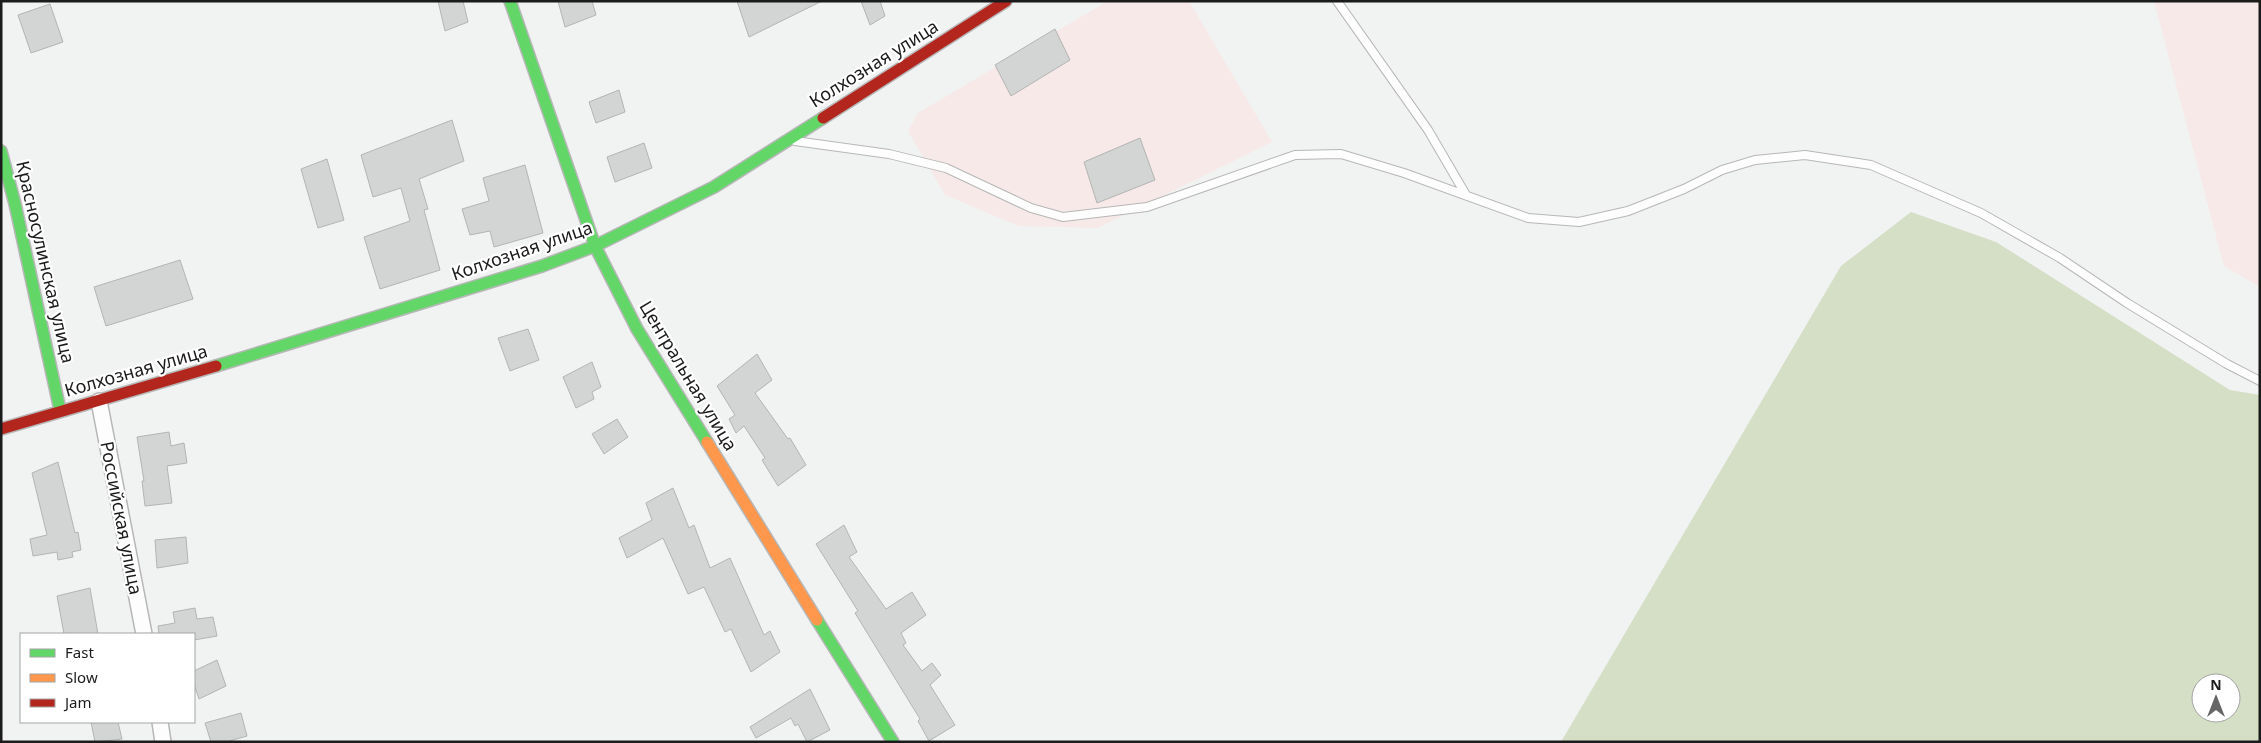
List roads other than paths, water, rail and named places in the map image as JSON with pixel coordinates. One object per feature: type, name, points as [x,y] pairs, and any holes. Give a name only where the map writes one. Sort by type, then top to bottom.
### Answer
[{"type":"street","name":"Центральная улица","points":[[510,1],[596,246],[637,329],[893,742]]},
{"type":"street","name":"Колхозная улица","points":[[1,429],[542,266],[596,246],[714,187],[1006,1]]},
{"type":"street","name":"Красносулинская улица","points":[[1,151],[17,213],[60,410]]},
{"type":"street","name":"Российская улица","points":[[99,401],[144,633]]},
{"type":"street","points":[[160,723],[163,742]]},
{"type":"lane","points":[[1337,1],[1428,130],[1466,195]]},
{"type":"lane","points":[[788,140],[889,154],[946,168],[1032,208],[1063,217],[1147,207],[1295,155],[1341,154],[1404,173],[1528,218],[1579,222],[1628,211],[1684,189],[1722,170],[1755,160],[1805,155],[1871,165],[1981,213],[2060,258],[2127,303],[2227,364],[2260,381]]}]
